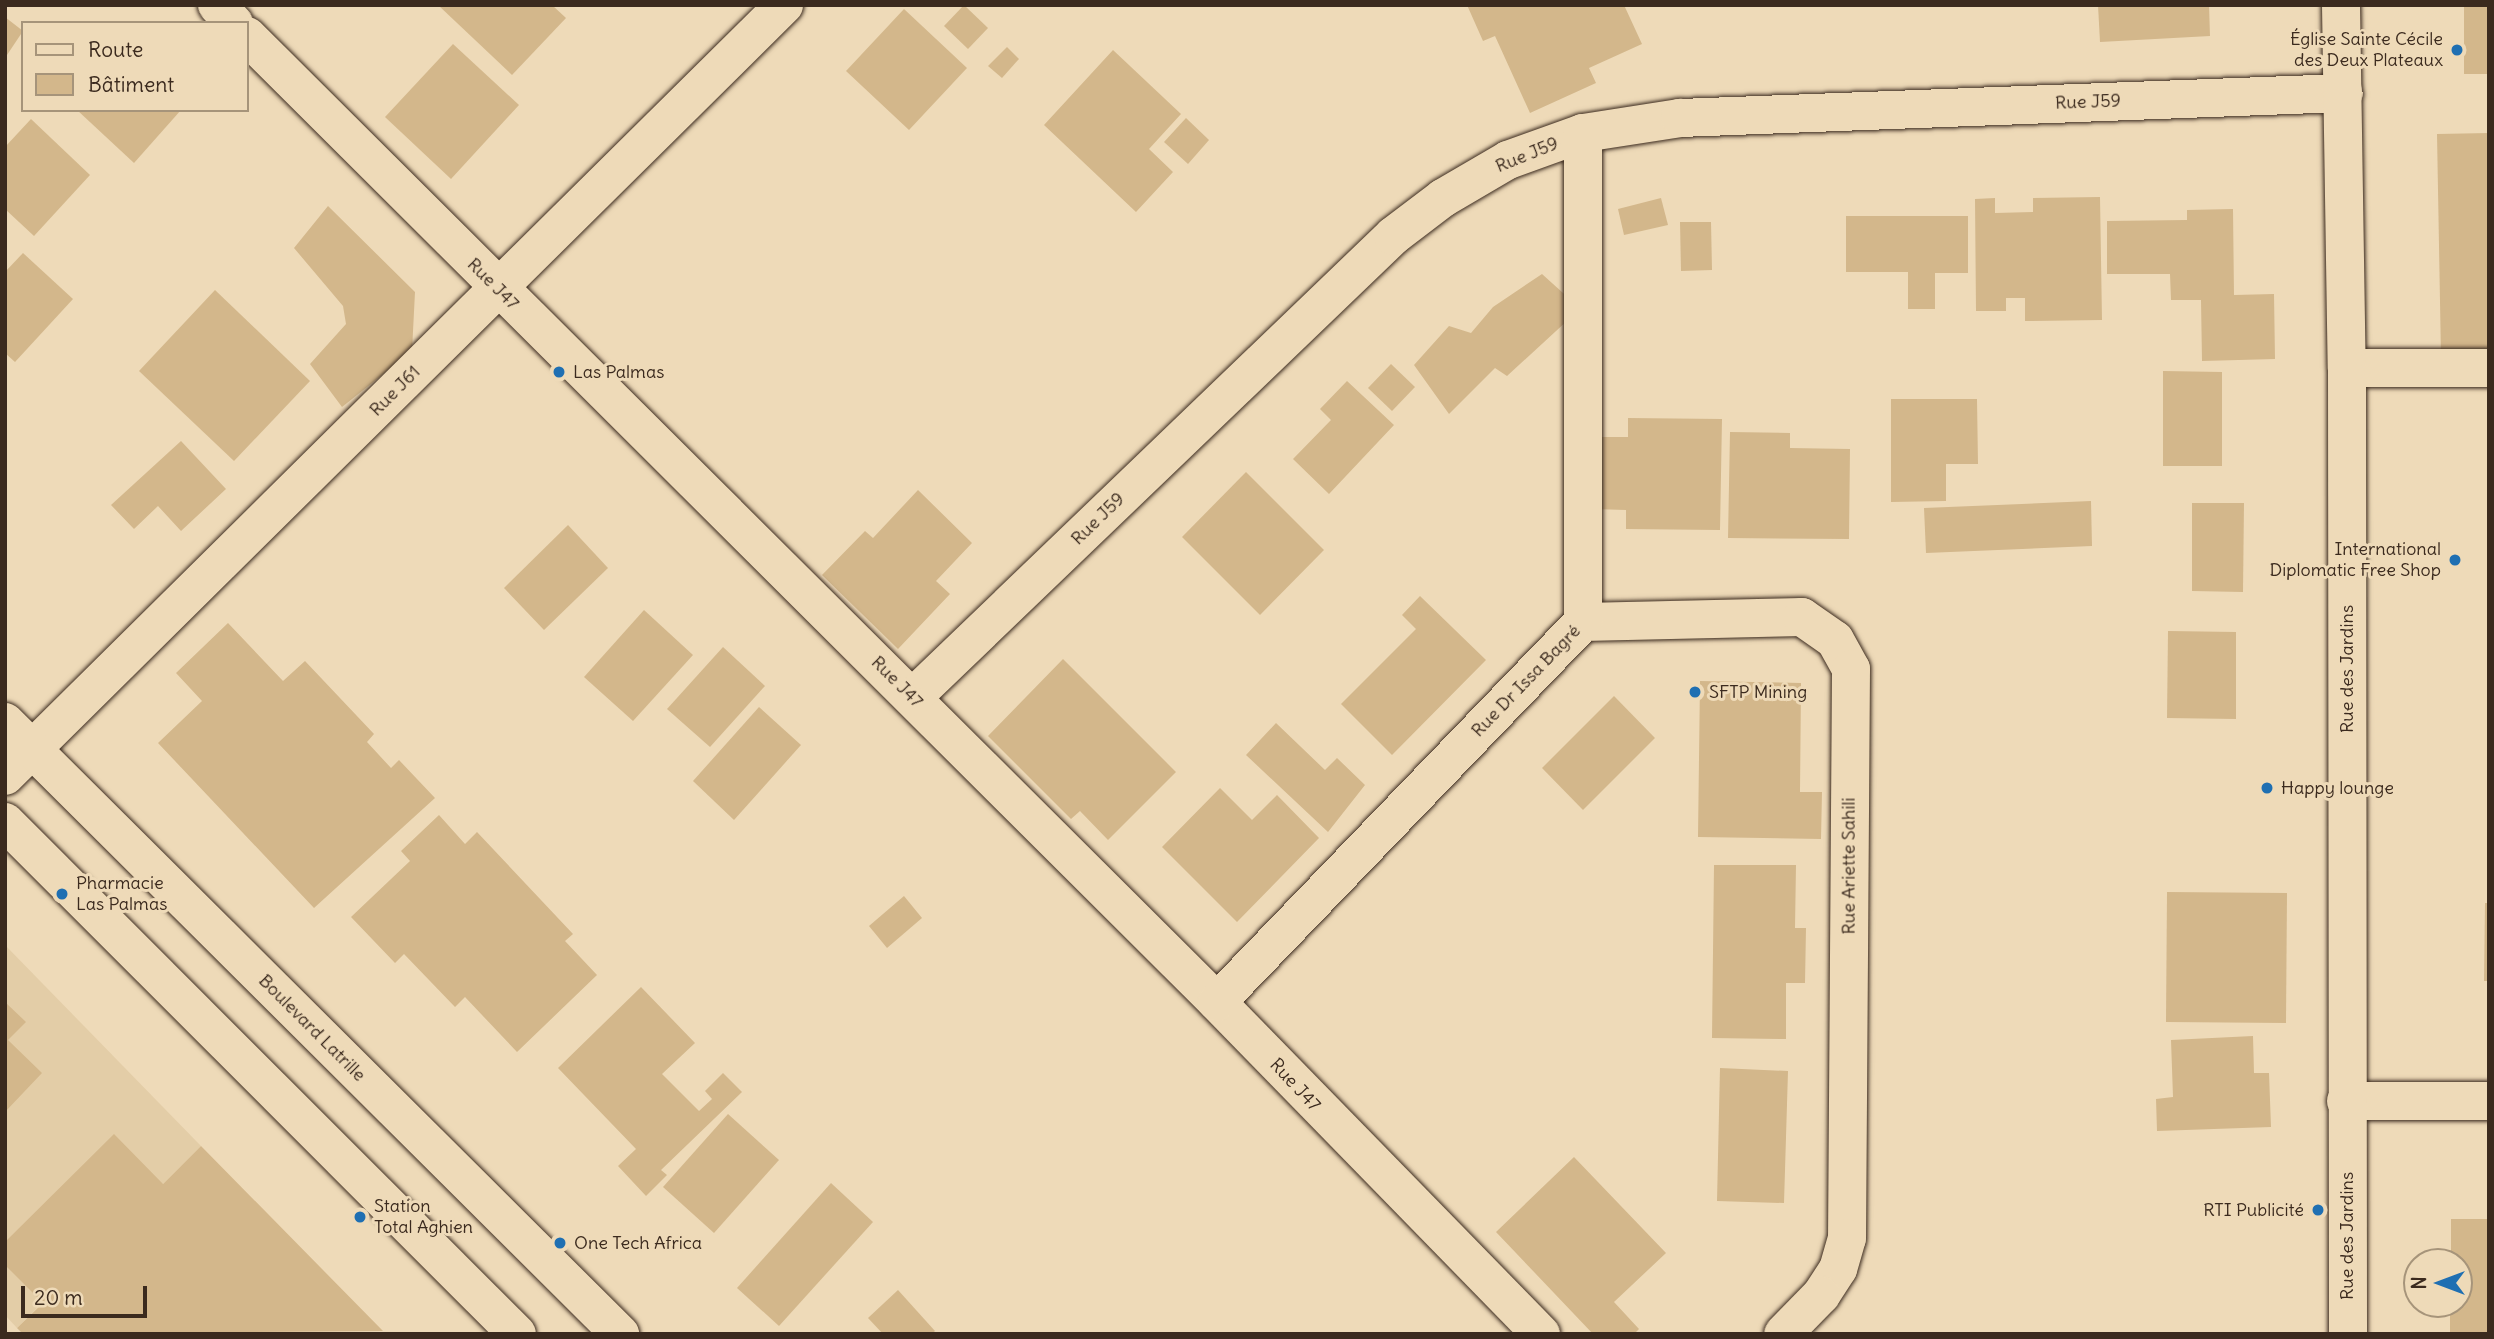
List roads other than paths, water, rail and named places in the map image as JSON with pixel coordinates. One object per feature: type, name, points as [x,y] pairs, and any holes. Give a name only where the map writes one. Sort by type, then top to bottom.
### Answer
[{"type":"street","points":[[217,5],[232,21]]},
{"type":"street","name":"Rue J61","points":[[5,776],[784,5]]},
{"type":"street","name":"Rue des Jardins","points":[[2341,5],[2347,368],[2348,1334]]},
{"type":"street","name":"Rue J47","points":[[248,37],[498,289],[913,697],[1217,1002],[1541,1334]]},
{"type":"street","name":"Rue J59","points":[[913,697],[1393,236],[1443,198],[1508,160],[1583,133],[1680,118],[1775,112],[2344,93]]},
{"type":"street","name":"Rue Dr Issa Bagré","points":[[1217,1002],[1583,622],[1583,133]]},
{"type":"street","points":[[2347,368],[2489,368]]},
{"type":"street","name":"Rue Ariette Sahili","points":[[1583,622],[1802,617],[1835,640],[1851,669],[1847,1238],[1838,1269],[1821,1295],[1783,1334]]},
{"type":"street","name":"Boulevard Latrille","points":[[5,722],[620,1334]]},
{"type":"street","points":[[5,822],[517,1334]]},
{"type":"street","points":[[2346,1101],[2489,1101]]},
{"type":"place","name":"Église Sainte Cécile des Deux Plateaux","points":[[2457,50]]},
{"type":"place","name":"Las Palmas","points":[[559,372]]},
{"type":"place","name":"International Diplomatic Free Shop","points":[[2455,560]]},
{"type":"place","name":"SFTP Mining","points":[[1695,692]]},
{"type":"place","name":"Happy lounge","points":[[2267,788]]},
{"type":"place","name":"Pharmacie Las Palmas","points":[[62,894]]},
{"type":"place","name":"RTI Publicité","points":[[2318,1210]]},
{"type":"place","name":"Station Total Aghien","points":[[360,1217]]},
{"type":"place","name":"One Tech Africa","points":[[560,1243]]}]
